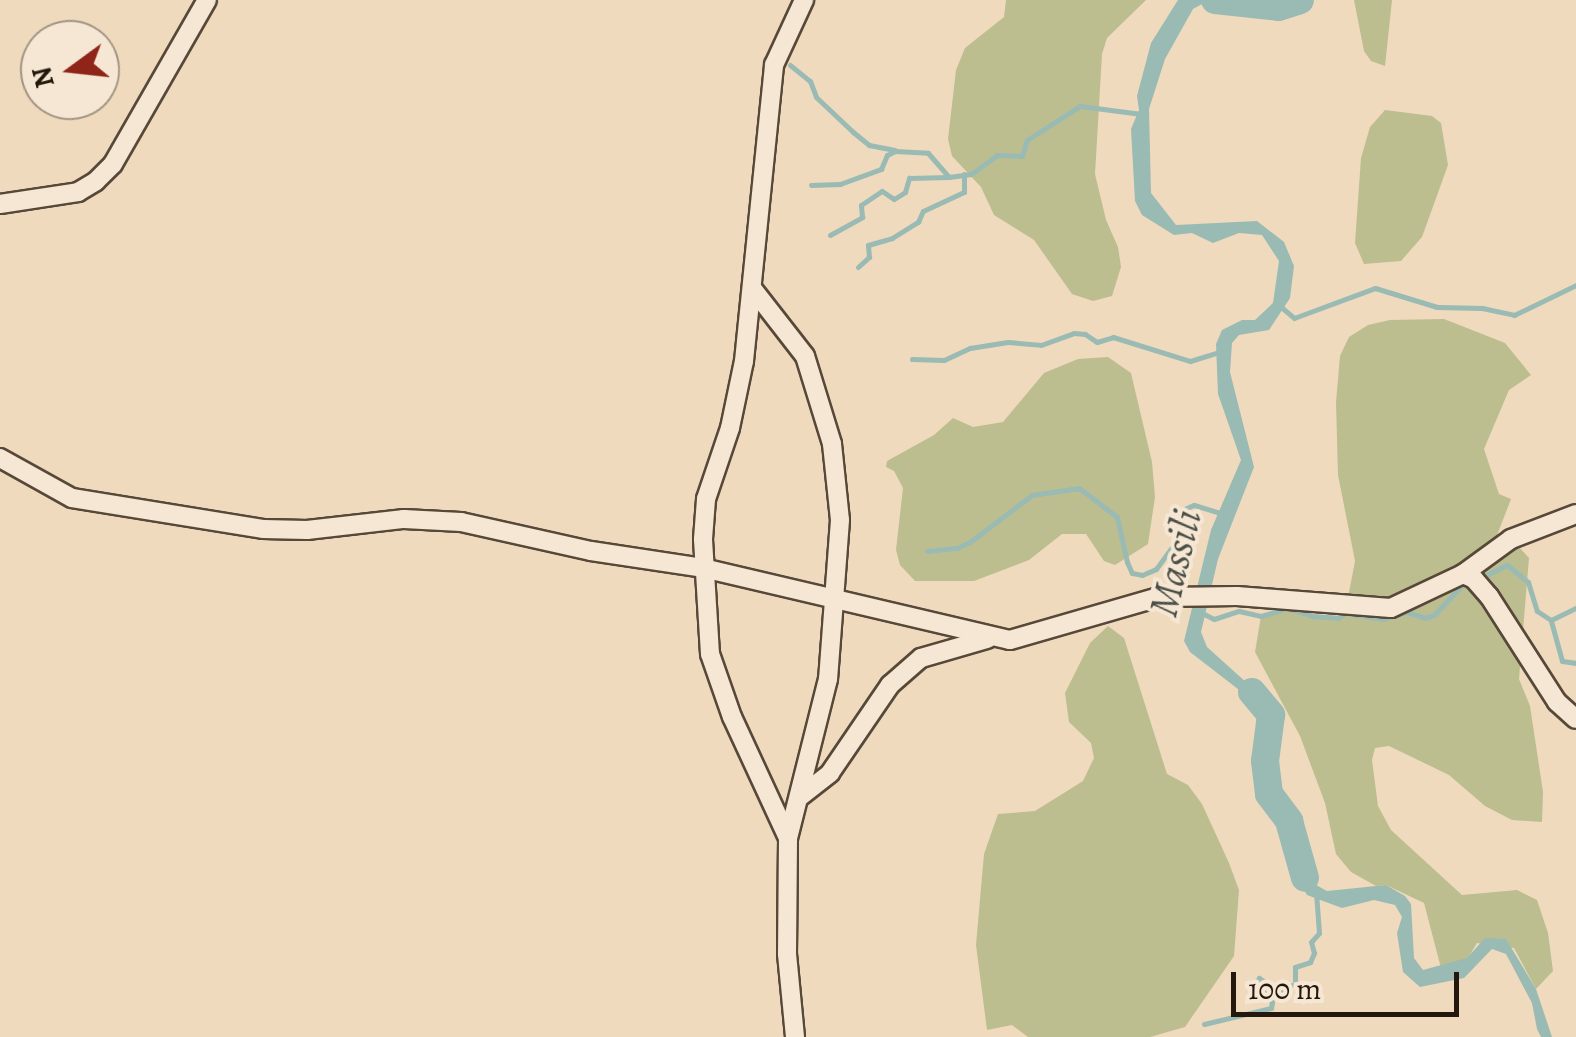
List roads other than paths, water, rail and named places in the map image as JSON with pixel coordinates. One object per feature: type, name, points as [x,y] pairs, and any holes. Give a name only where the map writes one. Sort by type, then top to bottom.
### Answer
[{"type":"street","points":[[0,204],[78,192],[104,172],[207,0]]},
{"type":"street","points":[[788,838],[732,718],[710,654],[703,568],[706,499],[730,428],[744,361],[774,65],[804,0]]},
{"type":"street","points":[[752,288],[805,356],[832,444],[840,520],[828,678],[788,838],[787,954],[796,1037]]},
{"type":"street","points":[[0,458],[72,498],[263,529],[307,530],[404,519],[461,522],[591,551],[703,568],[1010,640],[1046,633],[1159,597],[1254,596],[1391,608],[1463,574],[1512,540],[1576,514]]},
{"type":"street","points":[[1463,574],[1474,579],[1489,596],[1557,702],[1576,719]]},
{"type":"street","points":[[801,796],[830,772],[890,685],[920,658],[992,637]]},
{"type":"water","points":[[1178,0],[1244,0],[1239,10],[1202,4],[1193,9],[1165,59],[1149,109],[1151,193],[1176,225],[1257,221],[1284,242],[1294,266],[1290,298],[1269,330],[1239,335],[1232,343],[1230,372],[1254,467],[1218,559],[1201,632],[1207,647],[1277,710],[1275,720],[1266,722],[1247,696],[1190,652],[1184,641],[1211,530],[1241,460],[1218,394],[1216,344],[1222,330],[1242,320],[1255,320],[1273,303],[1279,261],[1262,235],[1239,233],[1213,243],[1192,233],[1174,235],[1142,215],[1135,201],[1131,129],[1139,110],[1137,96],[1151,43]]},
{"type":"water","points":[[1287,840],[1300,847],[1316,885],[1327,891],[1386,885],[1405,896],[1411,904],[1414,958],[1423,970],[1467,958],[1485,938],[1506,939],[1536,989],[1552,1037],[1541,1037],[1532,1003],[1506,954],[1492,949],[1464,978],[1420,987],[1403,972],[1397,933],[1402,917],[1395,905],[1374,900],[1342,908],[1307,895],[1295,875]]},
{"type":"waterway","name":"Massili","points":[[1215,0],[1279,7],[1300,0]]},
{"type":"waterway","points":[[790,65],[810,81],[816,97],[869,145],[895,150]]},
{"type":"waterway","points":[[811,185],[840,184],[881,169],[887,155],[895,151],[928,153],[949,177],[971,174],[997,155],[1022,156],[1027,140],[1080,106],[1141,114]]},
{"type":"waterway","points":[[858,267],[869,257],[868,245],[892,238],[918,222],[923,211],[964,192],[964,174]]},
{"type":"waterway","points":[[830,235],[862,217],[861,205],[882,191],[894,199],[905,192],[909,178],[949,177]]},
{"type":"waterway","points":[[1281,307],[1294,318],[1375,288],[1437,307],[1482,308],[1514,315],[1576,285]]},
{"type":"waterway","points":[[912,359],[944,360],[970,348],[1008,342],[1041,345],[1074,333],[1085,334],[1097,342],[1113,337],[1190,361],[1220,352]]},
{"type":"waterway","points":[[927,551],[957,548],[970,542],[1032,495],[1079,488],[1117,517],[1127,562],[1132,573],[1142,575],[1156,569],[1174,544],[1182,510],[1194,505],[1221,513]]},
{"type":"waterway","points":[[1481,578],[1507,565],[1528,582],[1537,611],[1551,620],[1576,608]]},
{"type":"waterway","points":[[1204,614],[1214,619],[1239,611],[1261,616],[1288,608],[1312,616],[1338,618],[1345,613],[1382,619],[1407,612],[1425,618],[1434,615],[1465,582]]},
{"type":"waterway","points":[[1551,621],[1562,661],[1576,663]]},
{"type":"waterway","name":"Massili","points":[[1252,692],[1271,715],[1265,761],[1269,794],[1289,821],[1305,878]]},
{"type":"waterway","points":[[1204,1024],[1271,1008],[1272,1002],[1256,983],[1259,978],[1279,991],[1295,984],[1295,967],[1310,962],[1314,953],[1311,942],[1319,933],[1316,892]]}]
